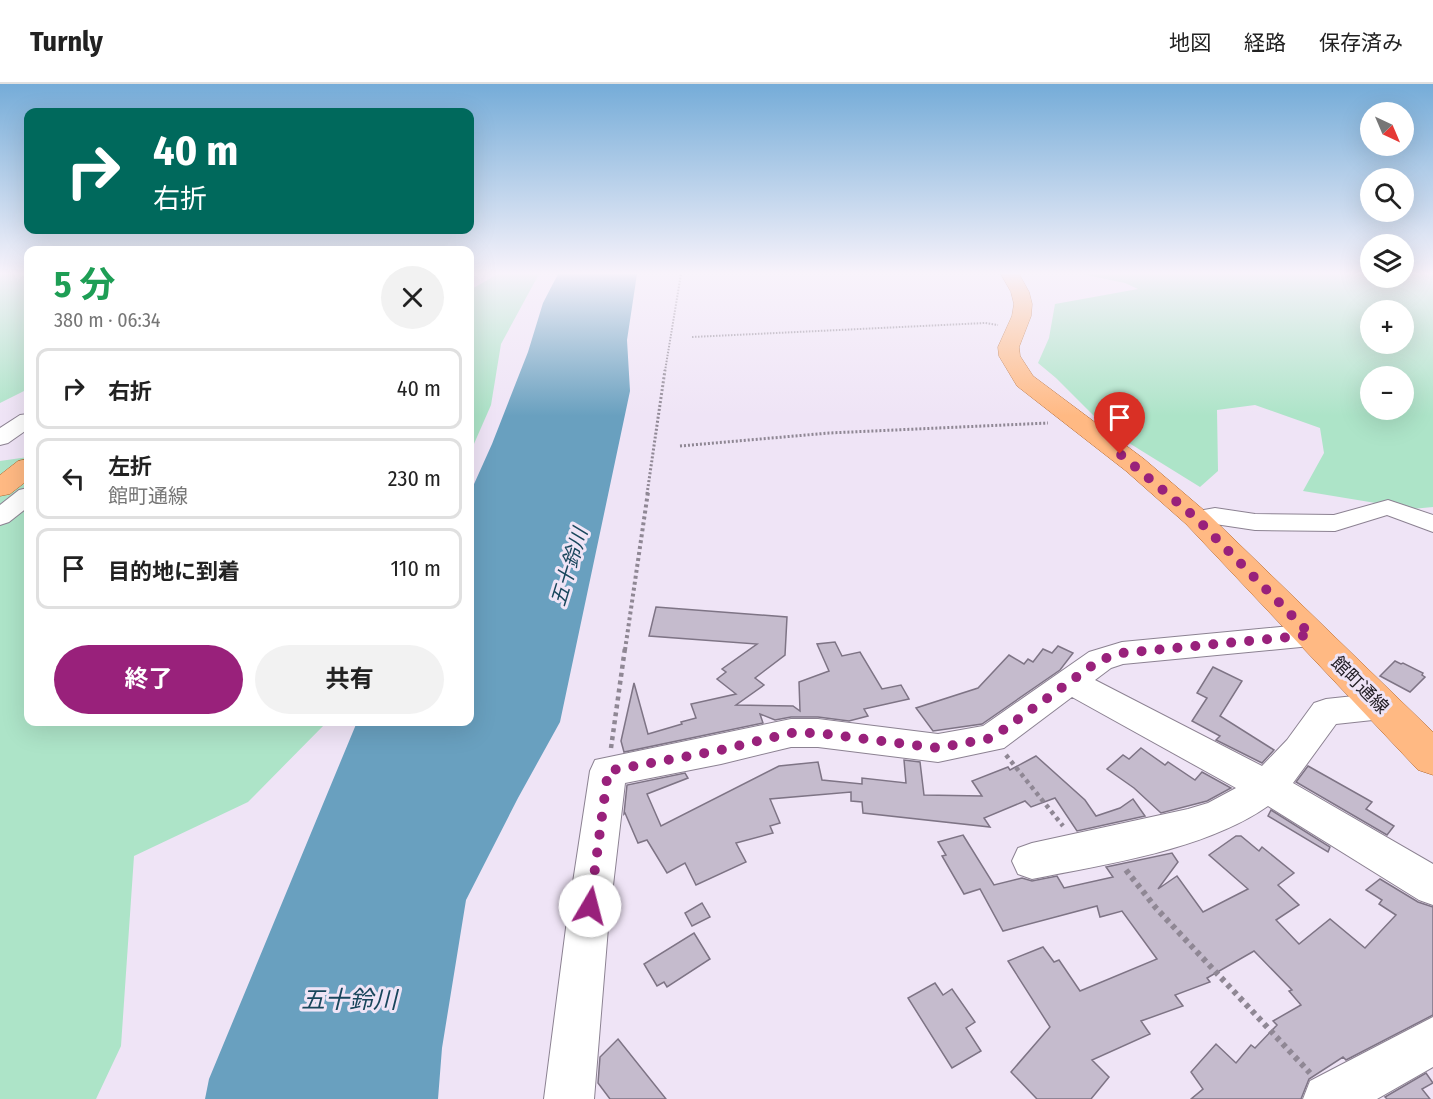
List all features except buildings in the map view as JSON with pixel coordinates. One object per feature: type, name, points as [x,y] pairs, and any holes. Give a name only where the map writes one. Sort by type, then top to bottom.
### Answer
[{"type":"main road","name":"館町通線","points":[[1018,321],[1008,342],[1014,367],[1025,381],[1135,465],[1196,518],[1433,758]]},
{"type":"main road","points":[[0,468],[24,451]]},
{"type":"main road","points":[[0,488],[24,470]]},
{"type":"street","points":[[0,438],[24,423]]},
{"type":"street","points":[[0,517],[24,498]]},
{"type":"street","points":[[1196,518],[1215,516],[1255,522],[1335,523],[1388,507],[1433,524]]},
{"type":"street","points":[[569,1099],[587,928],[608,771],[721,750],[791,733],[818,733],[938,748],[992,738],[1100,660],[1122,653],[1311,635]]},
{"type":"street","points":[[1069,681],[1266,786],[1433,886]]},
{"type":"street","points":[[1032,861],[1210,821],[1244,802],[1266,786],[1300,750],[1326,712],[1382,706]]},
{"type":"street","points":[[1330,1097],[1433,1041]]},
{"type":"path","points":[[608,771],[672,321]]},
{"type":"path","points":[[692,337],[985,323],[1016,327]]},
{"type":"path","points":[[680,446],[829,433],[1076,422]]},
{"type":"path","points":[[992,738],[1055,815],[1156,908],[1330,1097]]},
{"type":"green space","points":[[0,321],[24,321],[24,391],[0,403]]},
{"type":"green space","points":[[474,321],[513,321],[501,344],[491,405],[474,444]]},
{"type":"green space","points":[[1052,321],[1360,321],[1360,354],[1414,354],[1414,321],[1433,321],[1433,507],[1412,509],[1303,491],[1324,453],[1320,428],[1255,405],[1217,410],[1218,471],[1200,487],[1108,430],[1038,363],[1049,338]]},
{"type":"green space","points":[[24,458],[24,726],[323,726],[248,802],[134,856],[121,1046],[96,1099],[0,1099],[0,461]]},
{"type":"water","name":"五十鈴川","points":[[537,321],[630,321],[627,340],[630,391],[560,722],[466,900],[442,1048],[438,1099],[205,1099],[209,1079],[355,726],[474,726],[474,484],[528,352]]},
{"type":"route","points":[[590,906],[608,771],[721,750],[791,733],[818,733],[938,748],[992,738],[1100,660],[1122,653],[1311,635],[1196,518],[1162,487],[1120,454]]}]
